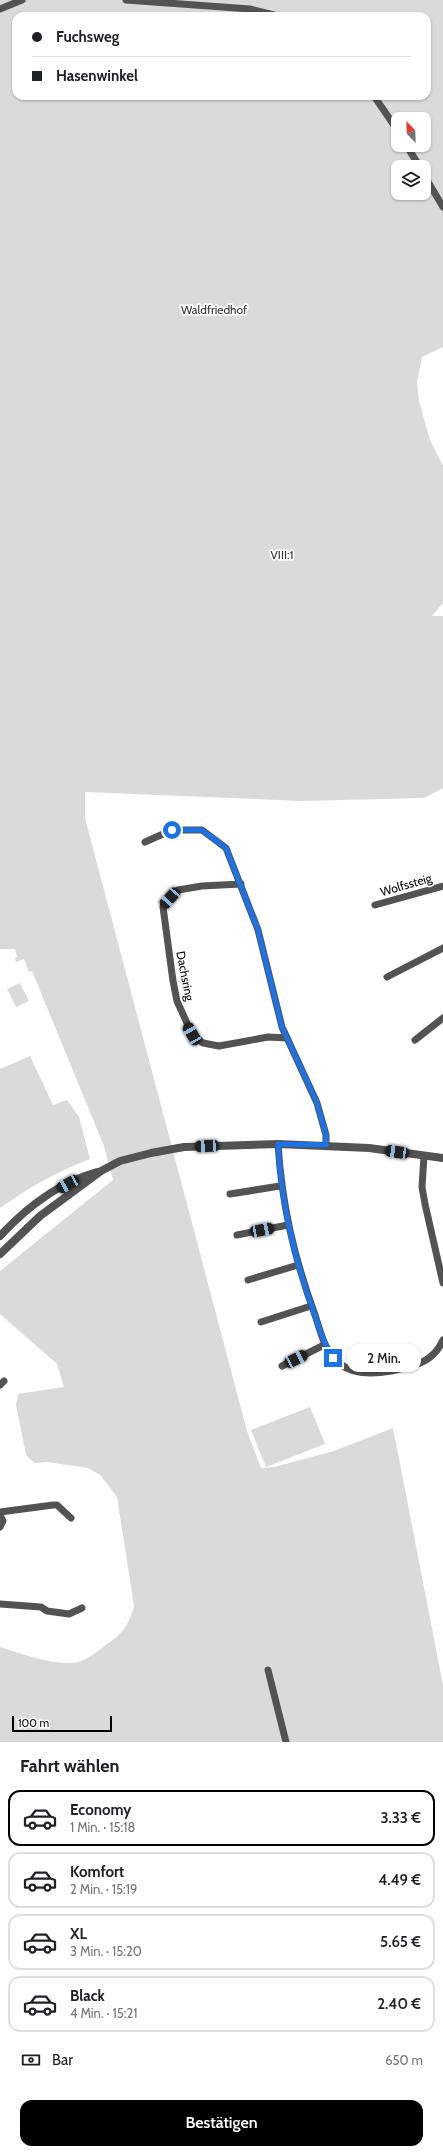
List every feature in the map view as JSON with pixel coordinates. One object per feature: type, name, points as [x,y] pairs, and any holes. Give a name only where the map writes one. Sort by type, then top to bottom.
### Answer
[{"type":"street","points":[[0,9],[22,0]]},
{"type":"street","points":[[126,0],[250,9],[262,12]]},
{"type":"street","points":[[377,100],[391,121]]},
{"type":"street","points":[[431,186],[443,207]]},
{"type":"street","points":[[145,842],[172,830],[202,830],[226,848],[258,930],[282,1027],[317,1103],[326,1135],[326,1145]]},
{"type":"street","name":"Dachsring","points":[[241,884],[202,886],[178,890],[163,907],[172,981],[177,1001],[192,1034],[203,1043],[219,1046],[268,1037],[286,1038]]},
{"type":"street","name":"Wolfssteig","points":[[375,905],[443,886]]},
{"type":"street","points":[[387,977],[443,948]]},
{"type":"street","points":[[415,1040],[443,1018]]},
{"type":"street","points":[[0,1254],[40,1216],[101,1171],[120,1161],[184,1147],[234,1144],[326,1145],[369,1148],[443,1158]]},
{"type":"street","points":[[278,1144],[280,1186],[288,1225],[298,1265],[324,1345],[341,1364],[352,1370],[366,1373],[407,1368],[426,1361],[438,1352],[443,1340]]},
{"type":"street","points":[[424,1156],[422,1187],[424,1204],[443,1283]]},
{"type":"street","points":[[0,1236],[32,1207],[54,1191],[81,1176],[101,1171]]},
{"type":"street","points":[[230,1194],[280,1186]]},
{"type":"street","points":[[238,1235],[288,1225]]},
{"type":"street","points":[[248,1280],[298,1265]]},
{"type":"street","points":[[261,1322],[311,1306]]},
{"type":"street","points":[[282,1366],[324,1345]]},
{"type":"street","points":[[0,1527],[3,1521],[0,1514],[53,1504],[57,1505],[71,1518]]},
{"type":"street","points":[[0,1604],[41,1607],[47,1612],[69,1614],[82,1608]]},
{"type":"street","points":[[268,1670],[286,1742]]},
{"type":"green space","points":[[0,0],[443,0],[443,347],[422,357],[417,382],[419,401],[430,440],[443,466],[443,603],[432,616],[443,616],[443,788],[424,798],[302,801],[85,792],[85,818],[247,1431],[261,1468],[274,1467],[334,1451],[393,1428],[443,1685],[443,1742],[0,1742],[0,1647],[42,1660],[75,1663],[93,1655],[121,1633],[130,1619],[134,1606],[117,1497],[100,1475],[88,1468],[47,1462],[34,1463],[26,1455],[16,1405],[18,1394],[64,1387],[57,1364],[0,1314],[0,1271],[113,1180],[104,1146],[32,971],[29,972],[24,959],[16,962],[15,958],[17,957],[15,949],[0,949]]},
{"type":"green space","points":[[20,983],[29,1001],[16,1007],[7,989]]},
{"type":"green space","points":[[30,1056],[53,1105],[67,1100],[79,1117],[90,1159],[44,1180],[0,1208],[0,1069]]},
{"type":"green space","points":[[310,1407],[325,1444],[266,1467],[251,1430]]},
{"type":"route","points":[[172,830],[202,830],[226,848],[258,930],[282,1027],[317,1103],[326,1135],[326,1145],[278,1144],[278,1158],[280,1186],[298,1265],[324,1345],[333,1358]]},
{"type":"park label","name":"Waldfriedhof","points":[[214,310]]},
{"type":"park label","name":"VIII:1","points":[[282,555]]}]
